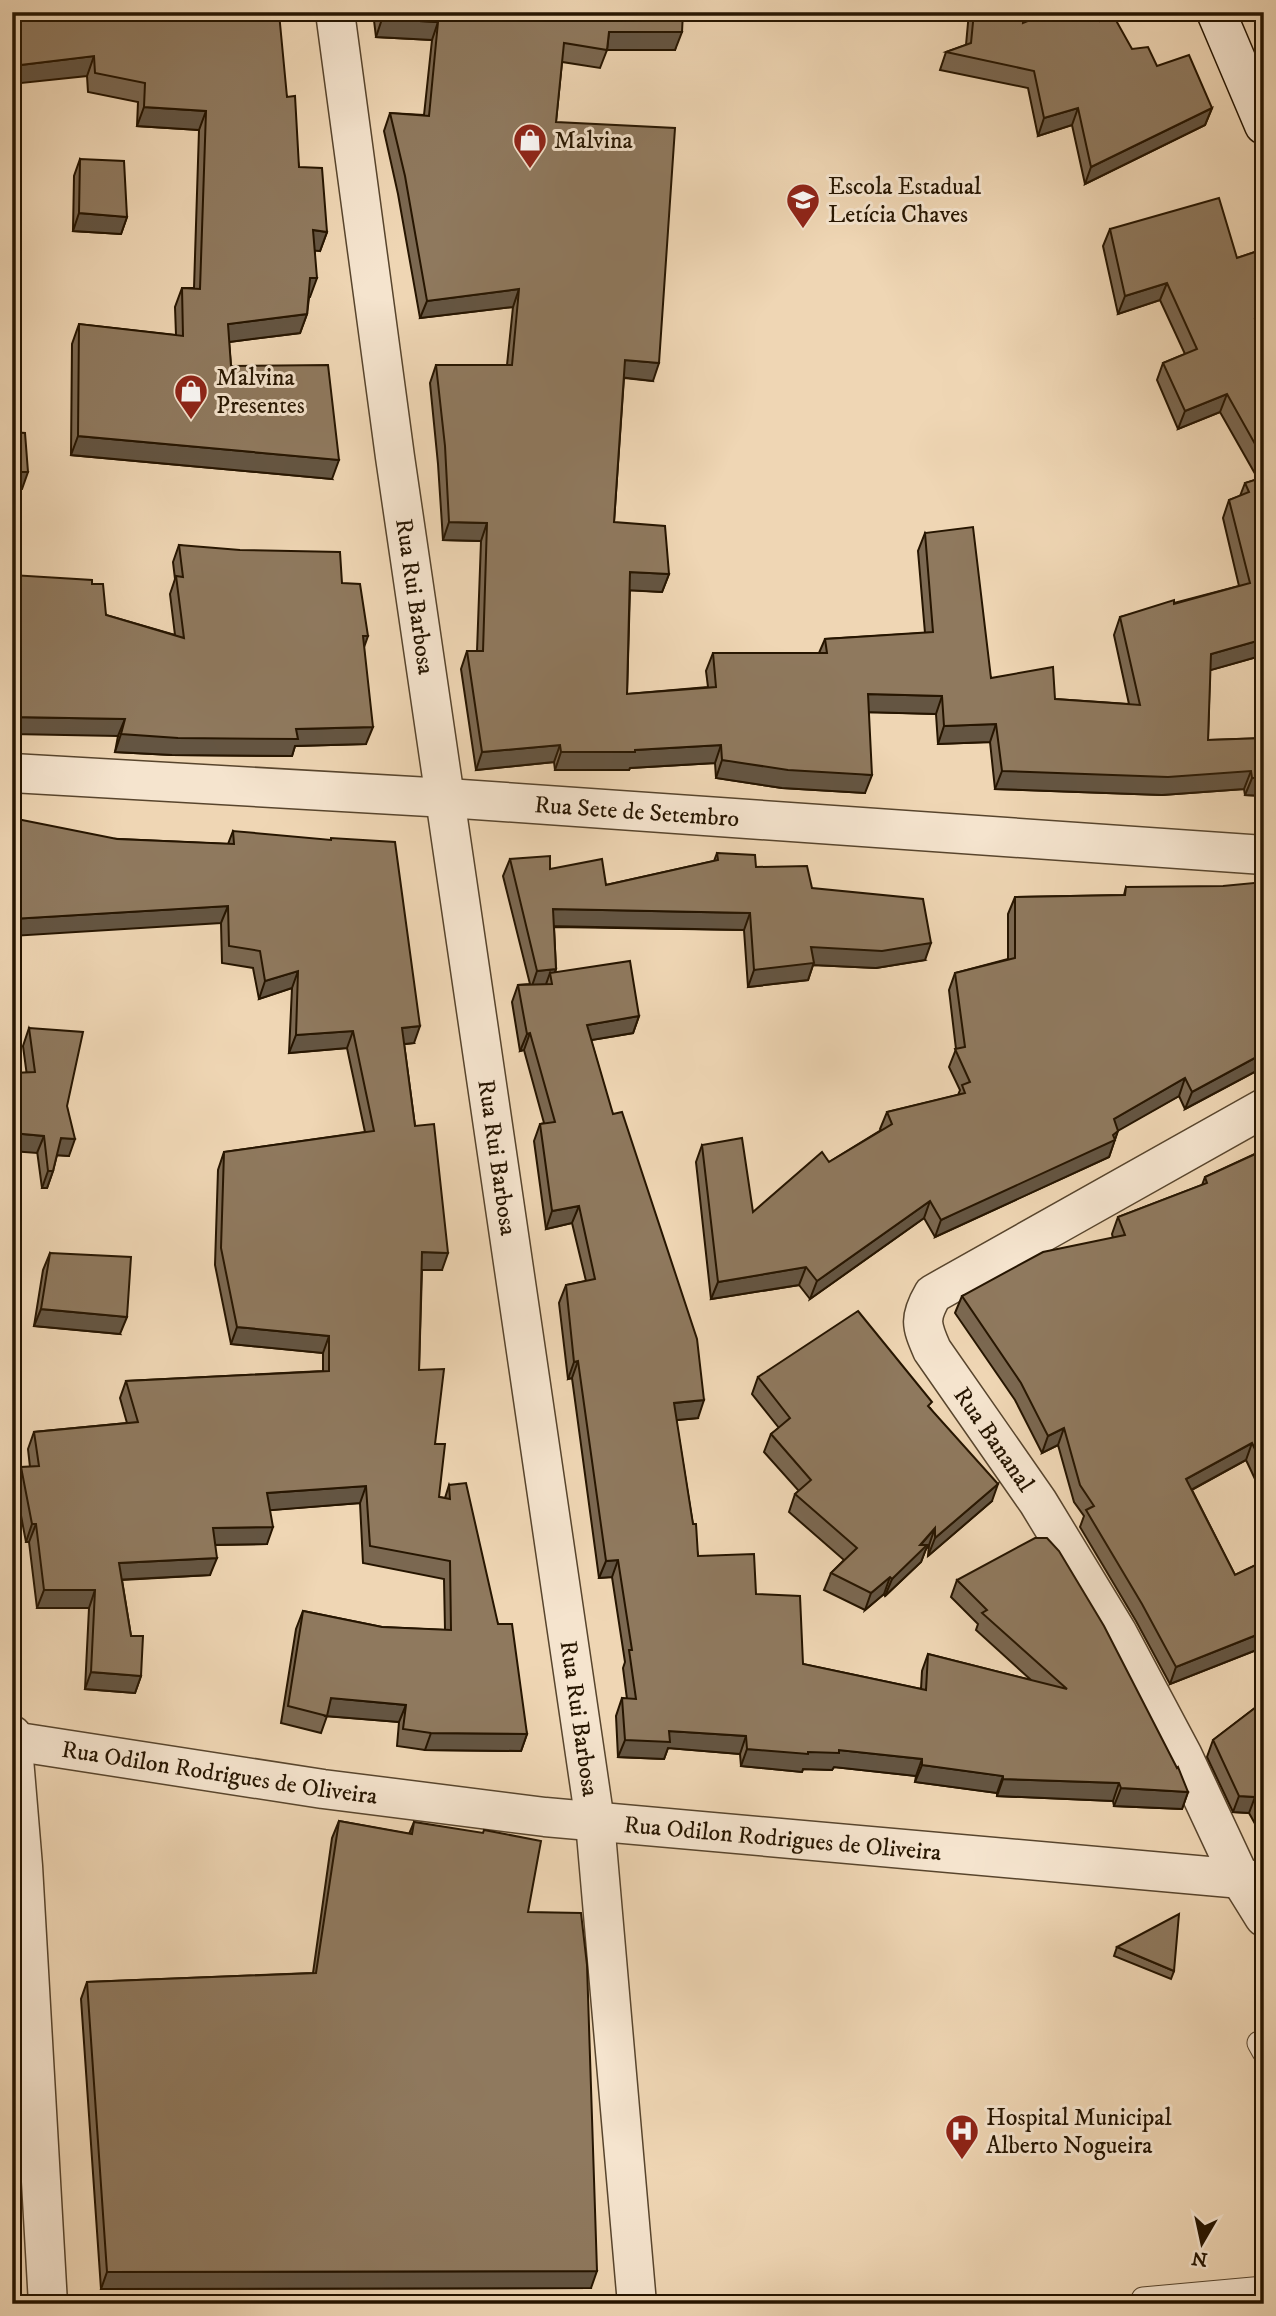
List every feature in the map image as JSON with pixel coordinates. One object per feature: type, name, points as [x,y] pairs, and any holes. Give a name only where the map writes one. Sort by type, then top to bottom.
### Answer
[{"type":"street","name":"Rua Rui Barbosa","points":[[335,12],[395,457],[595,1822],[636,2304]]},
{"type":"street","points":[[1216,12],[1264,125]]},
{"type":"street","name":"Rua Sete de Setembro","points":[[12,773],[447,798],[1264,855]]},
{"type":"street","name":"Rua Bananal","points":[[1264,1108],[933,1294],[923,1311],[924,1331],[933,1350],[1038,1502],[1116,1632],[1252,1881],[1264,1917]]},
{"type":"street","points":[[13,1739],[18,1866],[48,2304]]},
{"type":"street","name":"Rua Odilon Rodrigues de Oliveira","points":[[13,1739],[385,1798],[595,1822],[1252,1881]]},
{"type":"lane","points":[[1143,2299],[1264,2288]]},
{"type":"building","points":[[12,12],[279,13],[287,97],[295,96],[299,167],[322,168],[327,232],[313,230],[317,278],[310,278],[307,314],[228,324],[231,366],[328,365],[339,460],[78,436],[79,324],[183,336],[182,288],[200,289],[206,111],[144,107],[145,83],[95,73],[94,56],[12,66]]},
{"type":"building","points":[[381,12],[683,12],[682,32],[609,32],[607,50],[564,43],[556,122],[675,128],[659,363],[625,360],[614,522],[665,526],[669,574],[630,572],[627,694],[716,687],[713,653],[827,653],[825,639],[933,632],[925,533],[973,527],[991,678],[1053,667],[1055,699],[1140,705],[1120,617],[1174,600],[1174,604],[1250,583],[1229,500],[1249,492],[1245,483],[1264,477],[1264,639],[1211,654],[1208,740],[1264,738],[1264,778],[1252,778],[1251,771],[1168,777],[1002,771],[996,724],[944,726],[942,696],[868,694],[872,775],[788,770],[722,760],[721,745],[635,752],[561,752],[560,745],[482,752],[467,651],[483,651],[487,523],[449,522],[445,446],[436,365],[512,365],[519,289],[427,301],[405,176],[390,113],[429,116],[438,22],[382,19]]},
{"type":"building","points":[[974,12],[1024,12],[1023,23],[1050,12],[1094,12],[1100,21],[1113,15],[1132,49],[1148,47],[1157,66],[1189,55],[1212,108],[1091,167],[1078,108],[1044,118],[1034,71],[946,52],[971,43]]},
{"type":"building","points":[[80,159],[124,161],[127,217],[79,213]]},
{"type":"building","points":[[1219,198],[1237,258],[1264,249],[1264,316],[1255,319],[1264,340],[1264,460],[1227,394],[1185,411],[1163,363],[1197,349],[1167,283],[1125,296],[1110,229]]},
{"type":"building","points":[[12,432],[25,433],[28,472],[12,472]]},
{"type":"building","points":[[179,545],[240,550],[340,552],[342,583],[360,584],[368,636],[363,636],[373,727],[296,729],[298,739],[178,738],[121,734],[125,719],[12,717],[12,575],[92,580],[92,584],[103,584],[106,615],[184,638],[176,576],[183,577]]},
{"type":"building","points":[[12,818],[117,839],[234,844],[233,831],[331,840],[395,842],[420,1026],[402,1028],[415,1126],[434,1124],[448,1253],[422,1252],[419,1370],[444,1369],[435,1444],[445,1444],[439,1497],[450,1499],[449,1485],[466,1483],[498,1624],[512,1624],[527,1734],[431,1733],[403,1729],[406,1705],[331,1698],[327,1716],[288,1706],[303,1611],[382,1627],[451,1630],[450,1561],[370,1546],[366,1486],[267,1493],[273,1527],[213,1528],[217,1558],[119,1563],[131,1636],[143,1636],[141,1676],[91,1672],[95,1590],[44,1590],[36,1524],[32,1524],[21,1467],[39,1466],[34,1432],[138,1422],[126,1381],[329,1371],[329,1336],[237,1327],[221,1248],[224,1152],[374,1131],[353,1031],[296,1035],[298,971],[265,981],[260,951],[229,946],[228,906],[12,919]]},
{"type":"building","points":[[717,853],[755,855],[756,867],[807,866],[812,888],[923,899],[931,943],[882,951],[811,947],[814,963],[754,970],[750,913],[553,909],[556,969],[537,971],[510,859],[550,856],[550,869],[602,859],[606,885],[718,860]]},
{"type":"building","points":[[1264,882],[1264,1053],[1192,1092],[1185,1078],[1114,1119],[1118,1131],[1113,1135],[1115,1140],[941,1220],[930,1201],[817,1281],[806,1267],[718,1282],[702,1145],[742,1138],[753,1212],[822,1152],[829,1162],[892,1124],[887,1112],[965,1093],[962,1085],[970,1082],[955,1049],[965,1047],[955,973],[1015,958],[1015,897],[1125,895],[1126,887],[1223,886]]},
{"type":"building","points":[[630,961],[639,1016],[587,1025],[613,1114],[622,1112],[697,1339],[704,1400],[674,1403],[693,1524],[696,1524],[698,1556],[754,1554],[756,1594],[800,1596],[803,1664],[926,1690],[928,1654],[1067,1689],[982,1613],[987,1610],[957,1580],[1035,1538],[1047,1538],[1059,1551],[1104,1626],[1178,1767],[1188,1792],[1121,1788],[1119,1783],[1003,1779],[1003,1776],[922,1765],[922,1759],[839,1750],[839,1753],[808,1754],[747,1749],[746,1736],[669,1731],[670,1742],[625,1740],[622,1698],[636,1699],[629,1650],[632,1650],[618,1560],[606,1561],[578,1361],[574,1362],[566,1285],[595,1279],[579,1206],[552,1211],[540,1124],[555,1122],[530,1033],[527,1034],[518,985],[552,984],[550,973]]},
{"type":"building","points":[[29,1028],[83,1032],[67,1106],[75,1139],[61,1138],[53,1171],[48,1171],[44,1136],[12,1133],[12,1073],[35,1072]]},
{"type":"building","points":[[1264,1150],[1264,1468],[1252,1443],[1186,1479],[1235,1575],[1264,1561],[1264,1632],[1176,1667],[1086,1510],[1094,1506],[1080,1485],[1064,1428],[1048,1436],[1021,1383],[962,1296],[1043,1252],[1125,1235],[1118,1217],[1207,1183],[1205,1177]]},
{"type":"building","points":[[50,1253],[131,1257],[127,1317],[41,1309]]},
{"type":"building","points":[[858,1311],[932,1402],[928,1406],[998,1484],[935,1538],[935,1528],[920,1545],[927,1545],[892,1579],[890,1577],[871,1593],[831,1573],[857,1548],[795,1494],[811,1480],[771,1434],[790,1418],[758,1377]]},
{"type":"building","points":[[1264,1701],[1264,1812],[1255,1797],[1239,1796],[1213,1740]]},
{"type":"building","points":[[339,1821],[412,1834],[414,1822],[483,1833],[484,1830],[541,1841],[528,1912],[581,1913],[587,1965],[597,2271],[107,2272],[87,1982],[316,1973]]},
{"type":"building","points":[[1179,1914],[1174,1971],[1117,1947]]},
{"type":"place","name":"Malvina","points":[[530,170]]},
{"type":"place","name":"Escola Estadual Letícia Chaves","points":[[803,230]]},
{"type":"place","name":"Malvina Presentes","points":[[191,421]]},
{"type":"place","name":"Hospital Municipal Alberto Nogueira","points":[[962,2161]]}]
